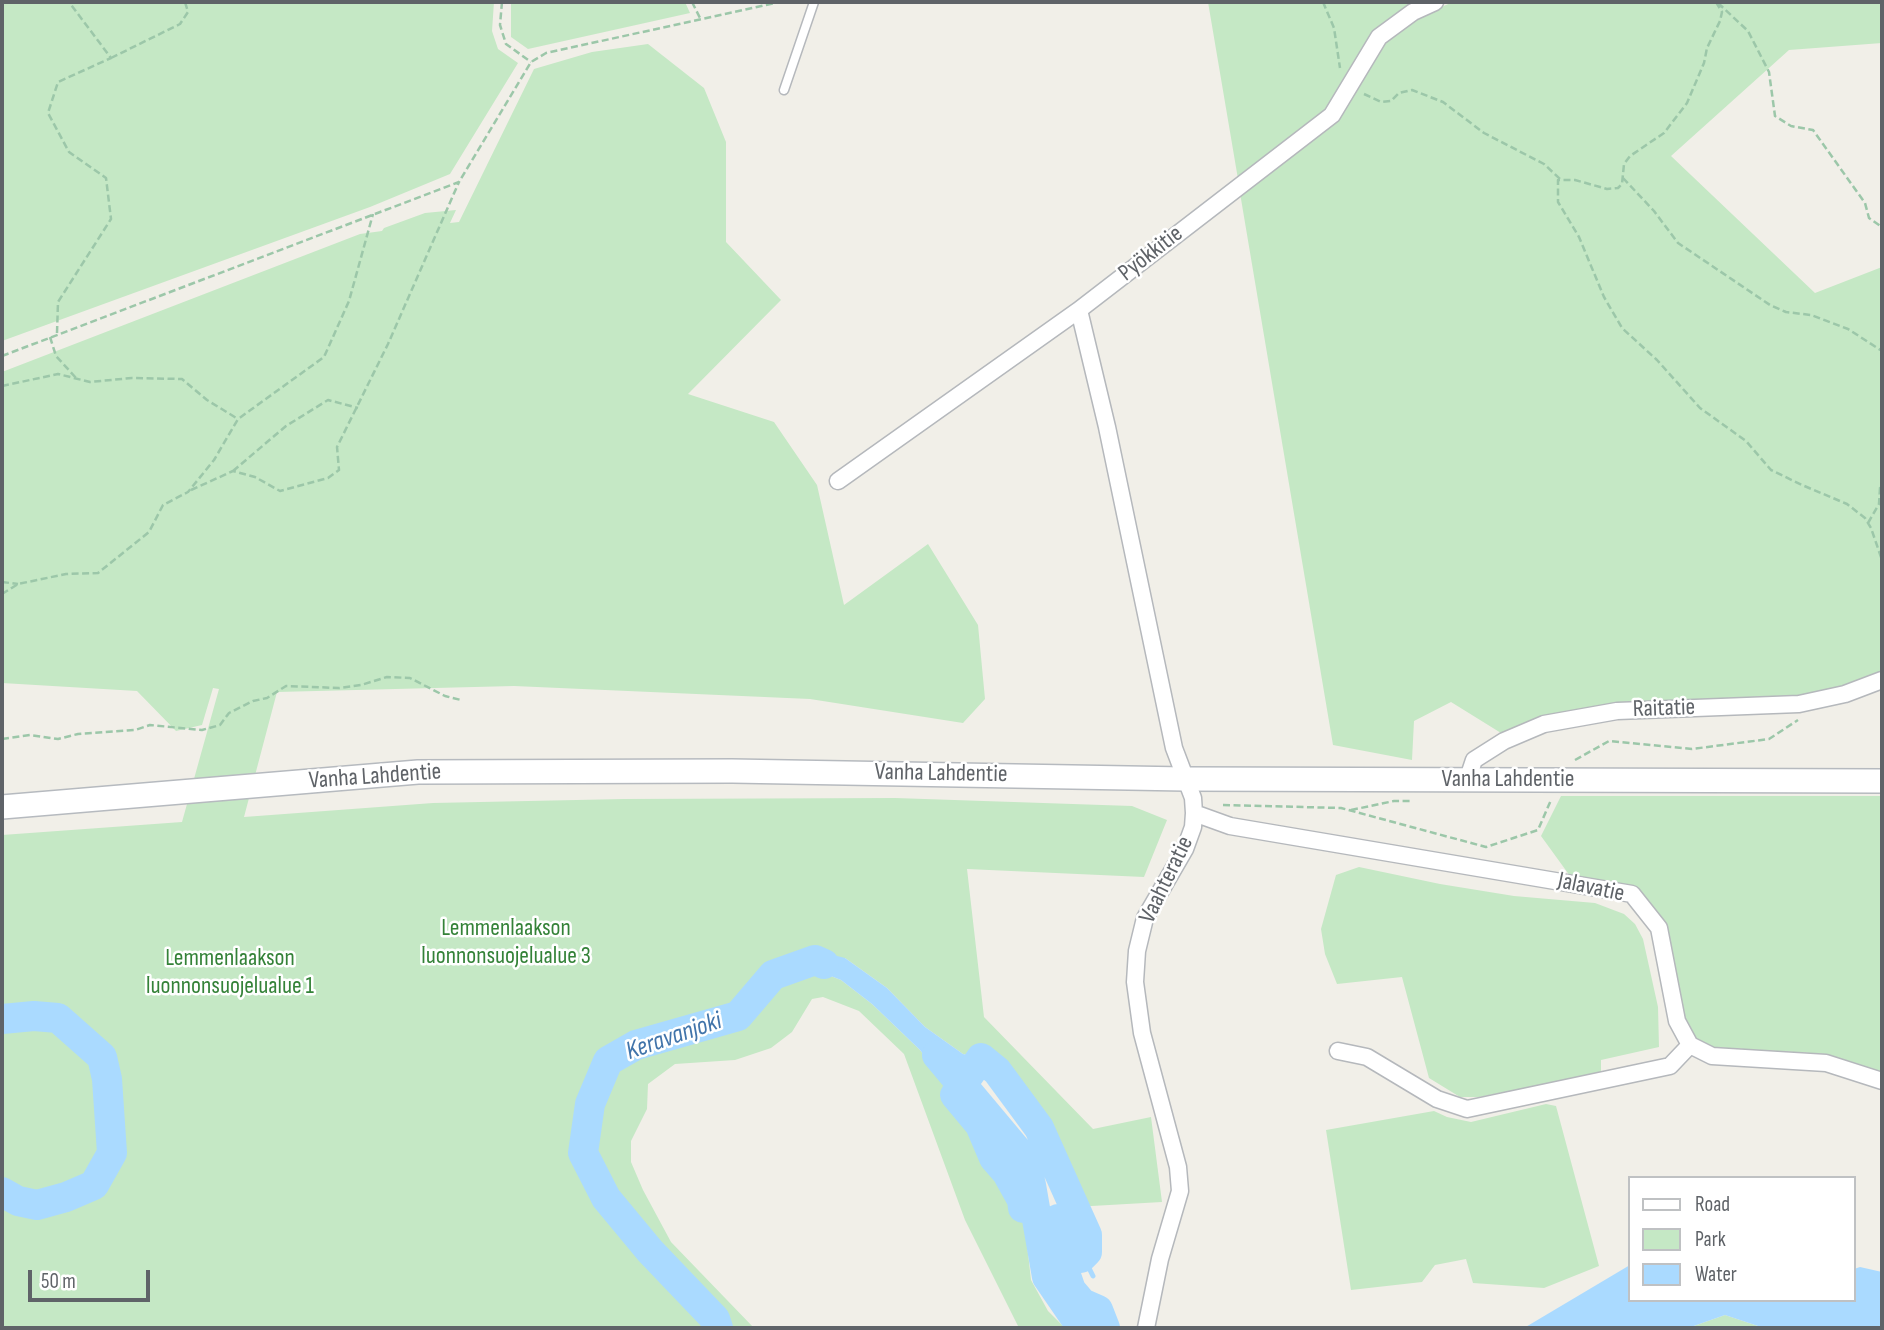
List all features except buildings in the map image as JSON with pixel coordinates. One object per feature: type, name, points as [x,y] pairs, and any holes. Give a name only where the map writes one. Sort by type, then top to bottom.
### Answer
[{"type":"main road","name":"Vanha Lahdentie","points":[[2,807],[418,772],[732,771],[1191,797],[1467,780],[1882,781]]},
{"type":"street","name":"Pyökkitie","points":[[838,481],[1079,310],[1332,115],[1379,37],[1413,12],[1436,2]]},
{"type":"street","points":[[1079,310],[1107,427],[1174,748],[1191,797]]},
{"type":"street","name":"Raitatie","points":[[1467,780],[1474,760],[1504,741],[1544,724],[1617,711],[1799,704],[1845,694],[1882,680]]},
{"type":"street","name":"Jalavatie","points":[[1191,797],[1230,826],[1632,894],[1659,928],[1677,1021],[1690,1045]]},
{"type":"street","name":"Vaahteratie","points":[[1146,1328],[1160,1259],[1180,1191],[1178,1167],[1142,1033],[1135,982],[1137,951],[1145,918],[1185,849],[1193,827],[1191,797]]},
{"type":"street","points":[[1338,1051],[1367,1057],[1437,1099],[1467,1109],[1671,1066],[1690,1045],[1712,1056],[1826,1063],[1882,1081]]},
{"type":"lane","points":[[785,90],[814,2]]},
{"type":"path","points":[[69,2],[111,58]]},
{"type":"path","points":[[57,334],[58,302],[111,219],[106,178],[69,152],[48,113],[58,82],[180,24],[188,12],[185,2]]},
{"type":"path","points":[[502,2],[500,25],[506,44],[531,62]]},
{"type":"path","points":[[692,2],[701,20]]},
{"type":"path","points":[[233,471],[255,477],[280,491],[328,478],[339,470],[337,447],[358,408],[459,182],[531,62],[546,53],[780,2]]},
{"type":"path","points":[[1323,2],[1336,36],[1341,74],[1350,85],[1369,99],[1391,101],[1399,93],[1412,90],[1443,102],[1483,133],[1544,164],[1561,180],[1575,180],[1607,189],[1618,188],[1622,184],[1624,164],[1630,156],[1664,133],[1687,103],[1720,21],[1722,12],[1717,2]]},
{"type":"path","points":[[1717,2],[1748,31],[1769,72],[1775,116],[1791,126],[1814,130],[1865,203],[1869,218],[1882,227]]},
{"type":"path","points":[[1623,178],[1654,211],[1678,243],[1770,305],[1786,312],[1811,315],[1848,328],[1882,351]]},
{"type":"path","points":[[1561,180],[1558,180],[1558,202],[1579,237],[1604,297],[1622,328],[1657,360],[1700,408],[1746,440],[1771,470],[1847,504],[1868,523],[1882,560]]},
{"type":"path","points":[[2,356],[459,182]]},
{"type":"path","points":[[188,492],[214,460],[238,419],[324,357],[349,302],[373,214]]},
{"type":"path","points":[[50,337],[56,356],[77,379]]},
{"type":"path","points":[[2,386],[58,374],[90,382],[132,378],[182,379],[207,400],[238,419]]},
{"type":"path","points":[[2,582],[18,584],[66,574],[97,573],[149,531],[163,505],[233,471],[286,426],[328,401],[358,408]]},
{"type":"path","points":[[1868,523],[1880,503],[1882,486]]},
{"type":"path","points":[[2,594],[18,584]]},
{"type":"path","points":[[2,739],[30,735],[58,739],[78,734],[135,730],[149,725],[202,730],[220,725],[229,713],[267,698],[286,686],[339,688],[387,677],[410,678],[445,696],[461,700]]},
{"type":"path","points":[[1569,764],[1609,741],[1692,748],[1769,739],[1801,718]]},
{"type":"path","points":[[1191,797],[1219,805],[1341,808],[1486,847],[1538,830],[1551,800]]},
{"type":"path","points":[[1349,810],[1394,801],[1419,800]]},
{"type":"green space","points":[[2,2],[494,2],[492,31],[498,49],[518,63],[450,174],[370,207],[2,341]]},
{"type":"green space","points":[[511,2],[685,2],[690,13],[528,49],[511,37]]},
{"type":"green space","points":[[1208,2],[1413,2],[1373,34],[1327,110],[1238,179]]},
{"type":"green space","points":[[1453,2],[1882,2],[1882,43],[1789,50],[1671,156],[1815,293],[1882,267],[1882,674],[1845,689],[1798,699],[1539,718],[1501,733],[1451,702],[1414,721],[1412,760],[1333,745],[1240,193],[1340,117],[1385,43],[1418,17]]},
{"type":"green space","points":[[648,44],[704,88],[726,142],[726,242],[781,300],[688,394],[774,422],[817,485],[844,605],[928,544],[978,625],[985,699],[963,723],[810,699],[514,686],[277,692],[244,817],[433,803],[895,798],[1132,806],[1167,820],[1144,877],[967,869],[984,1017],[1093,1129],[1151,1117],[1162,1202],[1074,1207],[1039,1128],[997,1071],[981,1058],[963,1054],[925,1027],[887,988],[845,958],[818,971],[841,980],[872,1004],[920,1050],[980,1125],[994,1158],[1007,1173],[1022,1200],[1031,1280],[1048,1311],[1065,1328],[1019,1328],[965,1220],[904,1054],[859,1011],[823,997],[812,999],[792,1032],[771,1048],[735,1060],[675,1064],[648,1084],[647,1109],[631,1141],[631,1162],[671,1242],[754,1328],[2,1328],[2,835],[182,822],[219,689],[213,688],[202,725],[176,731],[137,691],[2,683],[2,372],[360,234],[382,231],[425,213],[456,210],[450,223],[459,222],[534,69],[592,52]]},
{"type":"green space","points":[[1561,796],[1882,796],[1882,1072],[1827,1054],[1711,1047],[1693,1040],[1683,1016],[1666,925],[1637,887],[1570,876],[1541,836]]},
{"type":"green space","points":[[1359,867],[1514,896],[1595,903],[1624,914],[1635,924],[1643,939],[1658,1007],[1659,1047],[1601,1060],[1601,1073],[1479,1097],[1460,1097],[1429,1078],[1402,977],[1337,984],[1325,954],[1321,929],[1336,875]]},
{"type":"green space","points":[[1546,1104],[1556,1106],[1599,1266],[1544,1288],[1473,1283],[1466,1259],[1435,1265],[1422,1282],[1351,1290],[1326,1130],[1434,1111],[1471,1122]]},
{"type":"green space","points":[[1725,1315],[1764,1328],[1688,1328]]},
{"type":"water","points":[[810,949],[845,958],[887,988],[925,1027],[963,1054],[981,1058],[955,1095],[920,1050],[872,1004],[841,980],[818,971],[792,978],[782,963]]},
{"type":"water","points":[[1629,1266],[1629,1302],[1856,1302],[1856,1268],[1882,1272],[1882,1328],[1764,1328],[1725,1315],[1688,1328],[1524,1328]]},
{"type":"waterway","name":"Keravanjoki","points":[[718,1328],[715,1319],[650,1251],[606,1198],[583,1153],[590,1104],[608,1061],[636,1045],[738,1016],[773,975],[815,960],[824,964]]},
{"type":"waterway","name":"Keravanjoki","points":[[2,1019],[34,1016],[58,1018],[102,1057],[107,1079],[112,1153],[94,1185],[66,1197],[37,1205],[18,1201],[2,1192]]},
{"type":"waterway","name":"Keravanjoki","points":[[937,1055],[1025,1160],[1047,1277],[1082,1328]]},
{"type":"waterway","points":[[1023,1208],[1022,1200],[1007,1173],[994,1158],[980,1125],[955,1095],[981,1058],[997,1071],[1039,1128],[1087,1235],[1087,1252],[1081,1258],[1058,1219],[1051,1223],[1052,1234],[1071,1290],[1082,1303],[1098,1310],[1105,1328]]},
{"type":"waterway","points":[[1083,1256],[1093,1276]]},
{"type":"waterway","points":[[1090,1328],[1101,1304]]},
{"type":"park label","name":"Lemmenlaakson luonnonsuojelualue 3","points":[[506,943]]},
{"type":"park label","name":"Lemmenlaakson luonnonsuojelualue 1","points":[[230,973]]}]
